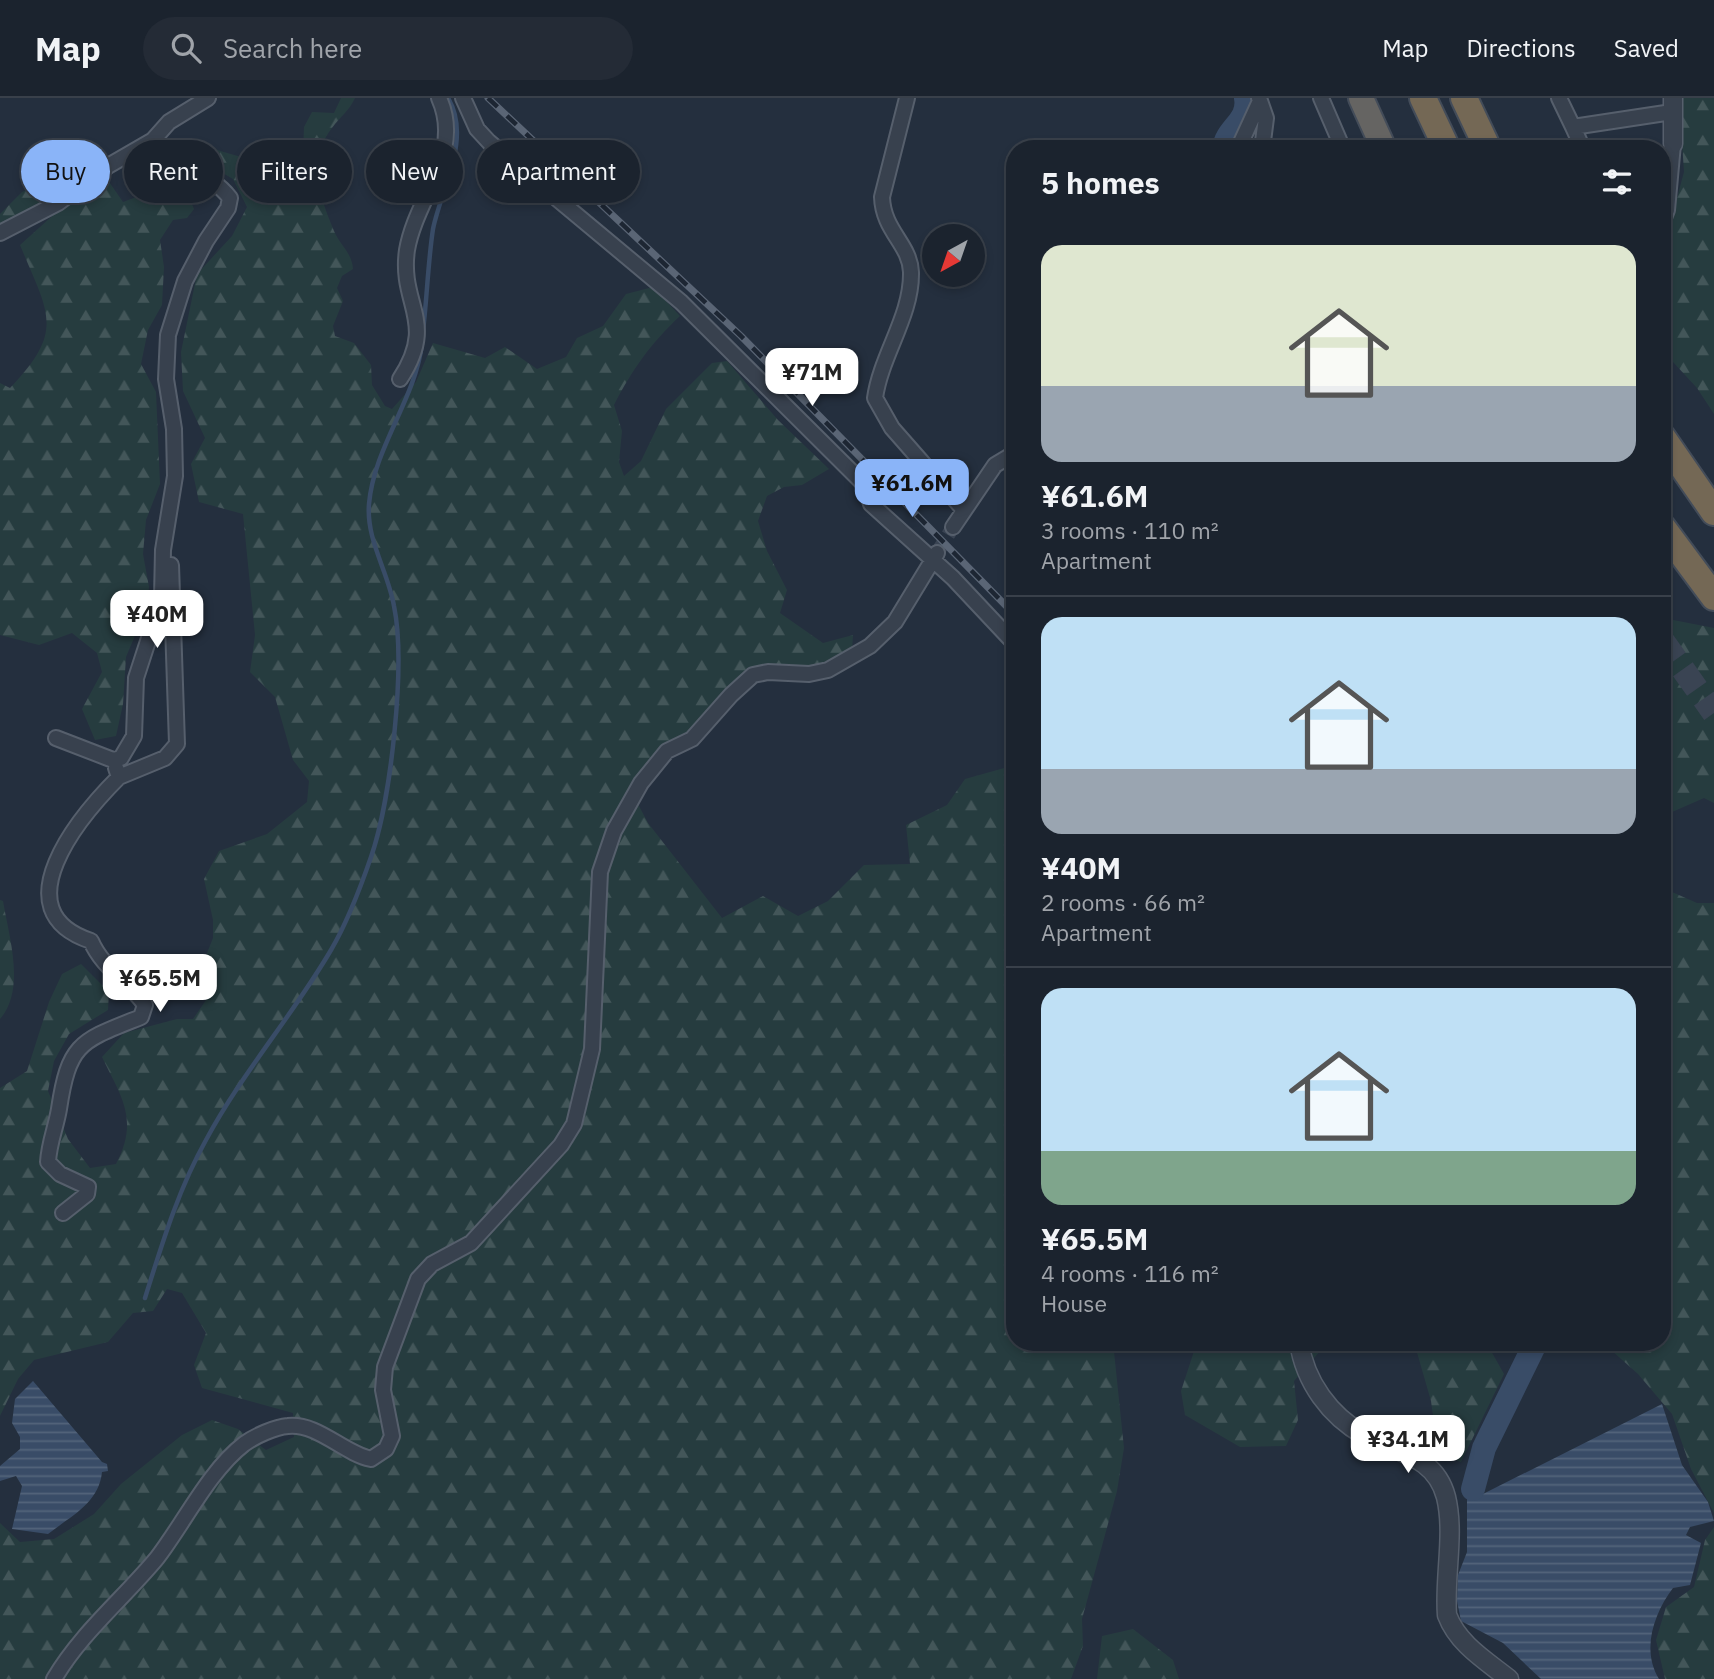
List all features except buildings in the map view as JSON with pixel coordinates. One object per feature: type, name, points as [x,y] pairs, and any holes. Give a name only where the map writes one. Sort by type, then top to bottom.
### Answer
[{"type":"highway","points":[[1361,98],[1380,140]]},
{"type":"highway","points":[[1423,98],[1443,140]]},
{"type":"highway","points":[[1464,98],[1484,140]]},
{"type":"highway","points":[[1671,450],[1714,512]]},
{"type":"highway","points":[[1671,539],[1714,597]]},
{"type":"street","points":[[153,140],[169,122],[208,98]]},
{"type":"street","points":[[400,379],[410,364],[419,323],[405,275],[407,251],[413,224],[443,158],[449,137],[439,98]]},
{"type":"street","points":[[463,98],[477,129],[489,142],[681,302],[865,485],[870,504],[935,557],[1006,633]]},
{"type":"street","points":[[907,98],[882,214],[906,253],[911,269],[909,296],[875,398],[892,428],[964,510]]},
{"type":"street","points":[[1321,98],[1339,140]]},
{"type":"street","points":[[1559,98],[1579,140]]},
{"type":"street","points":[[1242,140],[1260,100]]},
{"type":"street","points":[[1260,100],[1266,118],[1263,140]]},
{"type":"street","points":[[1573,127],[1672,105],[1671,166]]},
{"type":"street","points":[[0,233],[58,202],[124,157]]},
{"type":"street","points":[[56,738],[113,760],[121,758],[134,736],[136,678],[162,598],[167,525],[175,476],[174,429],[166,379],[168,335],[185,281],[206,241],[228,208],[230,198],[223,189]]},
{"type":"street","points":[[953,527],[995,465],[1006,458]]},
{"type":"street","points":[[63,1213],[87,1194],[88,1187],[60,1174],[48,1162],[49,1143],[71,1055],[85,1041],[141,1017],[145,1005],[135,991],[98,957],[91,941],[74,936],[59,923],[50,909],[46,887],[50,864],[64,838],[120,777],[165,758],[177,744],[175,627],[167,525]]},
{"type":"street","points":[[54,1679],[71,1651],[120,1602],[159,1554],[202,1493],[244,1444],[287,1426],[319,1434],[354,1455],[371,1459],[386,1449],[392,1436],[383,1390],[384,1367],[418,1279],[432,1264],[471,1243],[548,1160],[574,1124],[592,1049],[600,872],[614,831],[641,783],[667,751],[692,739],[731,695],[753,676],[768,672],[809,674],[828,670],[870,646],[895,622],[935,557]]},
{"type":"street","points":[[113,760],[120,777]]},
{"type":"street","points":[[1301,1351],[1308,1375],[1333,1413],[1367,1437],[1409,1452],[1426,1464],[1438,1479],[1446,1496],[1448,1515],[1447,1615],[1453,1630],[1464,1643],[1509,1679]]},
{"type":"green space","points":[[341,98],[355,98],[325,140],[304,140],[304,127],[312,112],[334,113]]},
{"type":"green space","points":[[1679,98],[1714,98],[1714,414],[1697,388],[1673,362],[1671,363],[1671,220],[1684,172]]},
{"type":"green space","points":[[223,152],[237,156],[237,187],[233,179],[223,173]]},
{"type":"green space","points":[[110,183],[123,202],[192,203],[194,209],[187,218],[173,220],[160,240],[164,267],[162,305],[148,330],[141,364],[156,392],[160,484],[146,520],[143,554],[149,587],[147,607],[126,657],[123,704],[116,736],[95,740],[82,709],[102,672],[97,653],[72,633],[39,645],[0,635],[0,383],[10,388],[28,368],[45,335],[44,305],[20,245],[67,203],[110,203]]},
{"type":"green space","points":[[21,193],[21,203],[46,203],[31,209],[0,230],[0,214]]},
{"type":"green space","points":[[245,203],[323,203],[353,269],[342,276],[337,288],[343,301],[333,326],[335,336],[354,343],[371,365],[372,385],[385,406],[392,409],[416,382],[433,343],[485,358],[505,347],[537,369],[566,357],[577,338],[603,326],[626,294],[653,287],[680,316],[643,358],[614,405],[622,431],[619,462],[624,476],[641,461],[666,409],[712,363],[727,361],[778,420],[829,469],[802,485],[784,487],[767,496],[758,521],[767,551],[787,590],[780,613],[823,643],[853,635],[852,651],[816,669],[754,669],[698,727],[655,752],[631,791],[648,823],[722,918],[763,896],[798,916],[828,901],[864,865],[910,864],[906,825],[947,805],[965,779],[1006,768],[1006,1351],[1114,1351],[1124,1448],[1117,1491],[1082,1619],[1083,1646],[1071,1679],[0,1679],[0,1523],[20,1542],[54,1539],[94,1514],[121,1484],[182,1435],[212,1420],[238,1429],[266,1450],[294,1437],[293,1413],[202,1388],[194,1365],[206,1333],[182,1293],[167,1289],[153,1311],[133,1313],[108,1342],[34,1360],[18,1379],[0,1416],[0,1088],[27,1071],[49,1002],[62,974],[81,964],[109,992],[108,1010],[69,1034],[54,1061],[48,1091],[68,1139],[90,1168],[116,1164],[123,1148],[127,1122],[121,1097],[102,1057],[124,1033],[177,1019],[193,1019],[213,990],[205,958],[213,938],[213,920],[204,879],[219,851],[267,834],[307,802],[309,781],[293,760],[275,697],[250,672],[255,635],[243,514],[199,502],[191,464],[205,438],[183,391],[181,352],[197,274],[232,236],[247,207]]},
{"type":"green space","points":[[1671,620],[1714,628],[1714,803],[1704,798],[1671,812]]},
{"type":"green space","points":[[1671,892],[1697,903],[1714,903],[1714,1513],[1691,1469],[1672,1414],[1638,1374],[1612,1351],[1671,1351]]},
{"type":"green space","points":[[0,900],[3,901],[9,930],[14,978],[8,1007],[0,1019]]},
{"type":"green space","points":[[1194,1351],[1320,1351],[1294,1381],[1298,1420],[1286,1446],[1240,1447],[1185,1415],[1181,1391]]},
{"type":"green space","points":[[1417,1351],[1491,1351],[1504,1374],[1461,1462],[1438,1453],[1431,1401]]},
{"type":"green space","points":[[1714,1527],[1714,1679],[1665,1679],[1656,1640],[1666,1607],[1694,1587],[1705,1540]]},
{"type":"green space","points":[[1133,1629],[1173,1660],[1179,1679],[1097,1679],[1102,1636]]},
{"type":"water","points":[[33,1381],[102,1462],[107,1464],[108,1471],[102,1472],[100,1483],[90,1500],[48,1534],[12,1529],[22,1486],[16,1476],[0,1481],[0,1466],[20,1449],[20,1437],[12,1423],[15,1399]]},
{"type":"water","points":[[1662,1404],[1682,1465],[1708,1502],[1714,1521],[1690,1527],[1686,1535],[1701,1543],[1690,1585],[1673,1588],[1655,1620],[1651,1656],[1659,1679],[1541,1679],[1503,1643],[1461,1621],[1457,1601],[1458,1575],[1467,1552],[1467,1492],[1478,1486],[1479,1496]]},
{"type":"waterway","points":[[423,331],[433,229],[456,146],[455,113],[448,98]]},
{"type":"waterway","points":[[1227,140],[1245,113],[1246,98]]},
{"type":"waterway","points":[[145,1298],[171,1218],[196,1159],[235,1091],[300,998],[337,939],[371,857],[385,802],[390,768],[398,662],[394,606],[374,543],[369,504],[378,463],[411,385],[422,344]]},
{"type":"waterway","points":[[1473,1489],[1484,1448],[1532,1351]]},
{"type":"tunnel","points":[[937,553],[953,527]]},
{"type":"tunnel","points":[[1671,653],[1714,713]]},
{"type":"railway","points":[[488,98],[741,336],[1006,606]]}]
